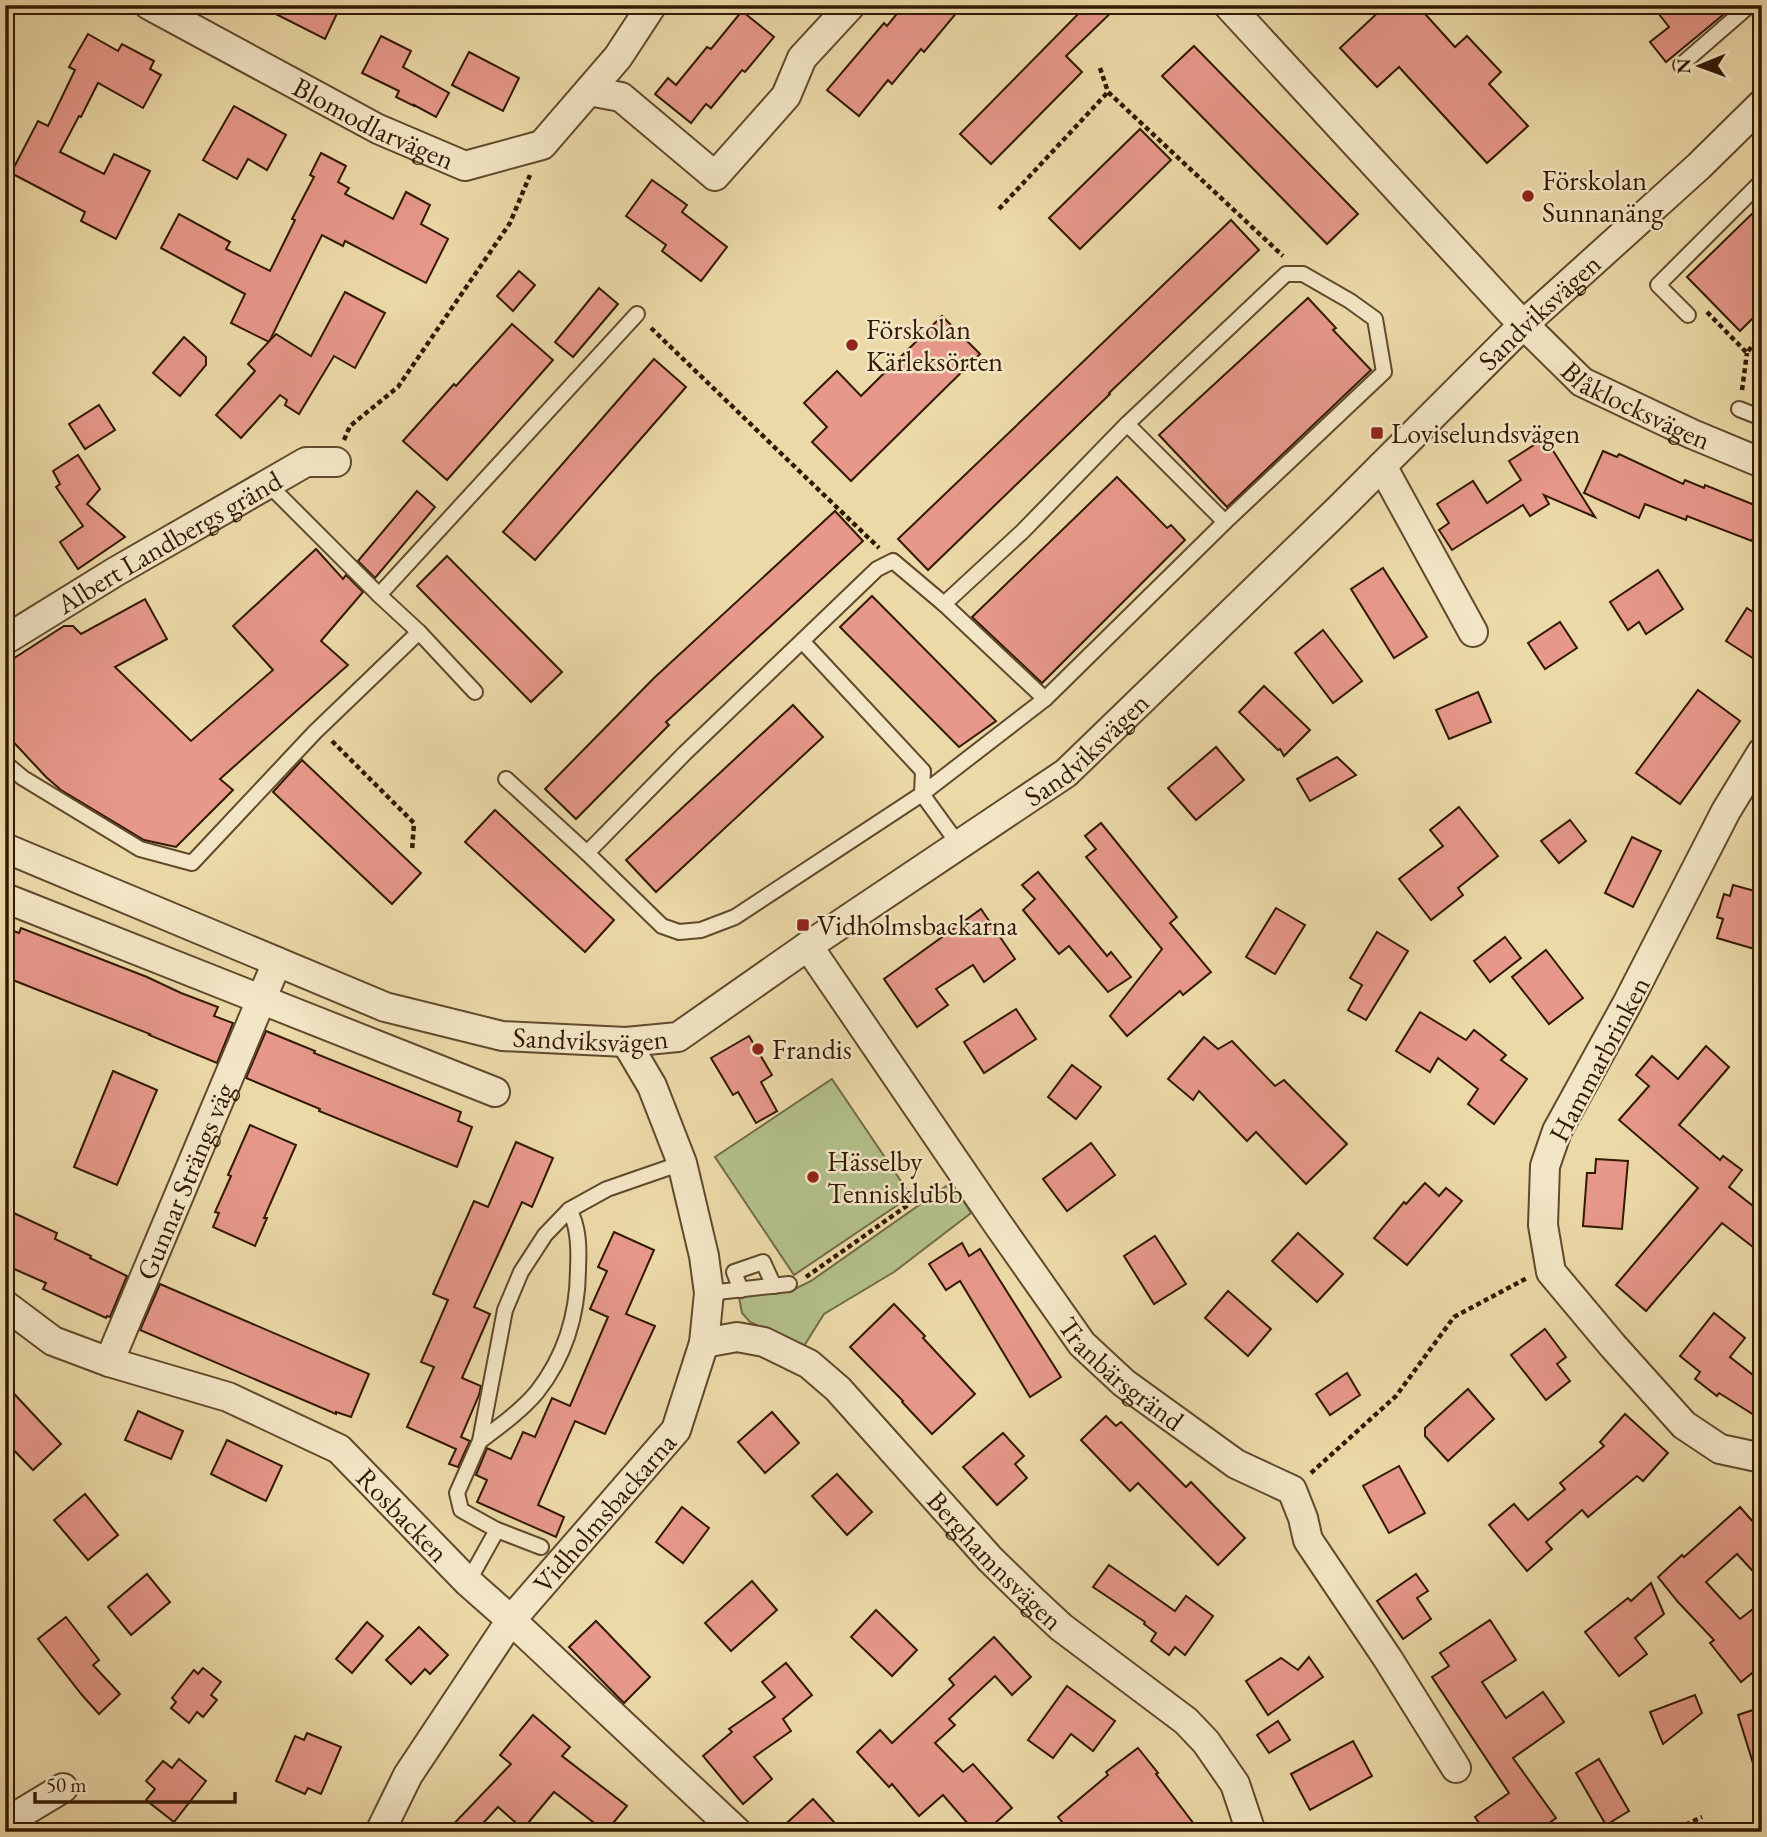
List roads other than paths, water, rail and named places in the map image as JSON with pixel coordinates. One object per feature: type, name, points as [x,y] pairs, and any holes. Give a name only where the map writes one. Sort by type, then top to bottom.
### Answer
[{"type":"street","name":"Blomodlarvägen","points":[[149,5],[378,129],[465,166],[542,145],[589,91]]},
{"type":"street","points":[[652,5],[618,57],[589,91],[621,97],[715,176],[786,96],[802,58],[851,5]]},
{"type":"street","points":[[1228,5],[1523,325]]},
{"type":"street","name":"Sandviksvägen","points":[[5,848],[385,1007],[502,1036],[626,1042],[678,1037],[808,946],[1066,773],[1523,325],[1699,166],[1762,104]]},
{"type":"street","name":"Blåklocksvägen","points":[[1523,325],[1583,382],[1692,434],[1762,463]]},
{"type":"street","name":"Albert Landbergs gränd","points":[[5,640],[114,572],[306,462],[336,462]]},
{"type":"street","points":[[1382,466],[1473,632]]},
{"type":"street","name":"Hammarbrinken","points":[[1762,752],[1726,811],[1634,991],[1557,1131],[1545,1166],[1543,1225],[1552,1272],[1613,1346],[1684,1425],[1720,1449],[1762,1458]]},
{"type":"street","points":[[5,898],[495,1092]]},
{"type":"street","name":"Tranbärsgränd","points":[[808,946],[1082,1344],[1124,1383],[1236,1464],[1292,1490],[1308,1540],[1388,1659],[1456,1768]]},
{"type":"street","name":"Gunnar Strängs väg","points":[[109,1362],[277,962]]},
{"type":"street","name":"Vidholmsbackarna","points":[[380,1832],[408,1775],[511,1620],[676,1430],[704,1343],[709,1293],[704,1256],[682,1163],[652,1086],[626,1042]]},
{"type":"street","name":"Rosbacken","points":[[5,1305],[53,1342],[109,1362],[228,1397],[339,1449],[468,1582],[737,1832]]},
{"type":"street","name":"Berghamnsvägen","points":[[704,1343],[737,1337],[764,1342],[809,1364],[838,1389],[990,1559],[1031,1599],[1061,1627],[1186,1721],[1206,1742],[1236,1784],[1251,1832]]},
{"type":"street","points":[[5,1823],[63,1788]]},
{"type":"lane","points":[[1681,65],[1750,5]]},
{"type":"lane","points":[[1688,315],[1658,285],[1762,181]]},
{"type":"lane","points":[[506,779],[662,926],[679,932],[701,930],[735,917],[922,794],[1045,699],[1225,522],[1384,372],[1375,319],[1350,300],[1303,274],[1286,274],[1127,424],[1023,531],[944,604]]},
{"type":"lane","points":[[379,595],[637,314]]},
{"type":"lane","points":[[1739,409],[1762,418]]},
{"type":"lane","points":[[1127,424],[1225,522]]},
{"type":"lane","points":[[268,484],[419,632],[475,692]]},
{"type":"lane","points":[[587,853],[685,753],[877,569],[893,561],[944,604],[1045,699]]},
{"type":"lane","points":[[5,763],[23,778],[140,849],[192,863],[319,728],[419,632]]},
{"type":"lane","points":[[802,641],[923,771],[922,794],[959,845]]},
{"type":"lane","points":[[541,1547],[497,1530],[461,1510],[457,1493],[480,1441],[505,1310],[521,1272],[545,1235],[569,1210],[607,1189],[682,1163]]},
{"type":"lane","points":[[480,1441],[512,1416],[536,1392],[562,1354],[578,1296],[579,1248],[574,1218],[569,1210]]},
{"type":"lane","points":[[741,1290],[734,1272],[763,1262],[774,1286]]},
{"type":"lane","points":[[709,1293],[789,1284]]},
{"type":"lane","points":[[468,1582],[497,1530]]},
{"type":"place","name":"Förskolan Sunnanäng","points":[[1528,196]]},
{"type":"place","name":"Förskolan Kärleksörten","points":[[852,345]]},
{"type":"place","name":"Loviselundsvägen","points":[[1377,433]]},
{"type":"place","name":"Vidholmsbackarna","points":[[803,925]]},
{"type":"place","name":"Frandis","points":[[758,1049]]},
{"type":"place","name":"Hässelby Tennisklubb","points":[[813,1177]]}]
